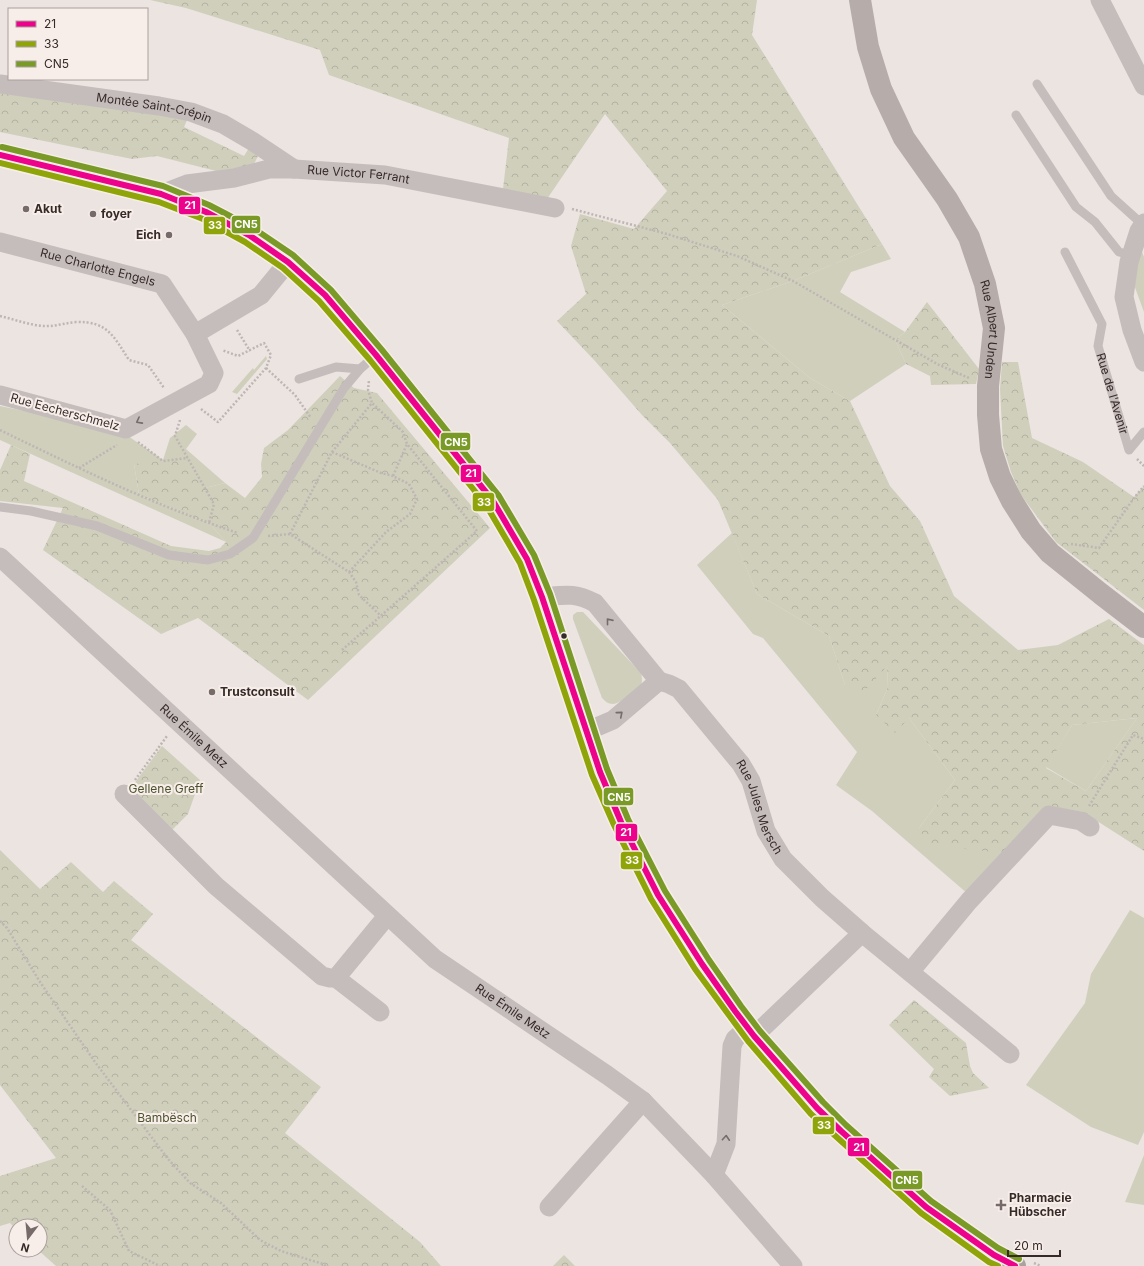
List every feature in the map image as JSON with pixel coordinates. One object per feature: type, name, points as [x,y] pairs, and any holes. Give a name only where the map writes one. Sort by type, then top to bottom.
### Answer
[{"type":"main road","name":"Rue Albert Unden","points":[[860,0],[868,47],[881,90],[904,138],[947,199],[969,236],[986,284],[994,328],[988,386],[988,415],[991,449],[1000,476],[1012,501],[1031,532],[1050,553],[1144,627]]},
{"type":"main road","points":[[0,155],[161,194],[206,212],[249,235],[288,262],[325,295],[376,355],[493,501],[528,559],[542,597],[585,732],[621,822],[658,895],[702,964],[750,1032],[827,1117],[926,1208],[994,1255],[1015,1266]]},
{"type":"street","points":[[1103,6],[1144,86]]},
{"type":"street","name":"Montée Saint-Crépin","points":[[0,84],[159,106],[191,112],[223,124],[294,169]]},
{"type":"street","name":"Rue Victor Ferrant","points":[[161,194],[188,184],[234,178],[269,169],[294,169],[385,175],[555,208]]},
{"type":"street","points":[[1143,224],[1129,262],[1124,297],[1132,330],[1144,362]]},
{"type":"street","name":"Rue Charlotte Engels","points":[[0,242],[162,284],[195,334]]},
{"type":"street","points":[[195,334],[261,295],[288,262]]},
{"type":"street","name":"Rue Eecherschmelz","points":[[0,395],[126,429],[209,384],[214,373],[195,334]]},
{"type":"street","name":"Rue Émile Metz","points":[[0,557],[435,959],[643,1101],[714,1175],[793,1266]]},
{"type":"street","points":[[542,597],[575,595],[584,597],[595,603],[659,681],[613,720],[585,732]]},
{"type":"street","name":"Rue Jules Mersch","points":[[659,681],[679,689],[741,764],[751,781],[766,831],[782,858],[822,898],[862,934],[1010,1054]]},
{"type":"street","points":[[124,794],[216,886],[322,976],[336,978],[380,1012]]},
{"type":"street","points":[[910,972],[969,901],[1049,815],[1086,824]]},
{"type":"street","points":[[336,978],[387,916]]},
{"type":"street","points":[[714,1175],[726,1144],[732,1046],[735,1039],[750,1032],[862,934]]},
{"type":"street","points":[[549,1206],[643,1101]]},
{"type":"lane","points":[[1037,84],[1111,196],[1143,224]]},
{"type":"lane","points":[[1016,114],[1076,207],[1095,222],[1119,252],[1131,255]]},
{"type":"lane","name":"Rue de l'Avenir","points":[[1065,252],[1102,324],[1098,346],[1129,450],[1144,432]]},
{"type":"lane","points":[[0,507],[31,511],[97,526],[169,555],[208,560],[230,554],[253,538],[344,388],[360,369],[376,355]]},
{"type":"lane","points":[[299,379],[336,367],[360,369]]},
{"type":"path","points":[[575,209],[667,234],[737,256],[793,281],[937,364],[988,386]]},
{"type":"path","points":[[0,316],[36,326],[52,326],[74,322],[88,322],[102,327],[112,334],[129,360],[148,365],[182,415],[175,436],[214,504],[209,523]]},
{"type":"path","points":[[235,327],[250,351]]},
{"type":"path","points":[[198,406],[218,422],[266,368],[271,355],[264,343],[238,356],[220,348]]},
{"type":"path","points":[[266,368],[295,395],[319,430]]},
{"type":"path","points":[[342,650],[477,531],[407,444],[403,432],[372,403],[368,390],[368,379]]},
{"type":"path","points":[[372,403],[332,452],[290,534],[349,572],[356,582],[359,595],[381,616]]},
{"type":"path","points":[[0,430],[78,468],[209,523],[253,538]]},
{"type":"path","points":[[136,441],[163,461],[188,458]]},
{"type":"path","points":[[393,476],[407,444]]},
{"type":"path","points":[[78,468],[118,445]]},
{"type":"path","points":[[332,452],[381,473],[393,476],[409,484],[417,499],[410,514],[386,532],[349,572]]},
{"type":"path","points":[[1070,544],[1098,548],[1144,486]]},
{"type":"path","points":[[124,794],[177,722]]},
{"type":"path","points":[[1086,824],[1132,735],[1144,739]]},
{"type":"path","points":[[0,921],[7,928],[40,982],[95,1062],[168,1159],[190,1183],[221,1203],[260,1240],[282,1251],[326,1266]]},
{"type":"path","points":[[82,1186],[110,1210],[130,1250],[160,1266]]},
{"type":"green space","points":[[150,0],[757,0],[752,35],[882,244],[793,281],[722,305],[810,378],[850,401],[890,486],[920,521],[954,596],[1018,650],[1058,645],[1109,619],[1144,645],[1144,851],[1083,812],[1048,806],[1004,853],[927,845],[919,828],[955,780],[909,718],[895,733],[876,715],[888,687],[887,666],[865,691],[845,685],[829,636],[757,594],[718,500],[670,443],[642,415],[595,361],[557,321],[586,294],[571,246],[580,214],[634,229],[667,191],[605,114],[547,199],[503,189],[509,138],[329,75],[320,50],[186,8]],"holes":[[[1137,718],[1086,791],[1046,768],[1072,725]]]},
{"type":"green space","points":[[0,91],[188,118],[184,127],[244,156],[249,148],[258,156],[253,166],[224,173],[157,156],[132,159],[0,132]]},
{"type":"green space","points":[[882,244],[891,259],[851,272],[840,292],[905,332],[895,340],[906,364],[850,401],[810,378],[722,305],[793,281]]},
{"type":"green space","points":[[1142,252],[1144,257],[1144,312],[1133,282],[1135,265]]},
{"type":"green space","points":[[927,302],[979,369],[976,384],[931,385],[930,376],[906,364],[895,340],[905,332]]},
{"type":"green space","points":[[266,356],[267,359],[237,394],[232,392],[253,368],[254,370]]},
{"type":"green space","points":[[1002,362],[1018,362],[1032,438],[1083,462],[1134,497],[1144,486],[1144,610],[1056,542],[1021,495],[1011,472],[1003,446],[1000,389]]},
{"type":"green space","points":[[340,376],[354,388],[377,393],[490,528],[308,700],[198,618],[161,634],[43,550],[63,508],[0,501],[0,470],[11,445],[30,454],[24,481],[171,546],[209,551],[220,548],[226,542],[209,523],[139,495],[134,464],[188,458],[205,488],[225,483],[245,498],[262,477],[261,464],[264,448],[288,430]]},
{"type":"green space","points":[[0,406],[68,420],[128,436],[163,460],[170,438],[186,425],[197,434],[186,449],[225,483],[205,488],[134,464],[139,495],[209,523],[226,542],[0,440]]},
{"type":"green space","points":[[732,533],[757,594],[829,636],[845,685],[887,666],[888,687],[876,715],[909,718],[955,780],[919,828],[1004,853],[968,894],[872,811],[836,785],[857,752],[763,638],[753,634],[697,565]]},
{"type":"green space","points":[[577,612],[583,612],[641,673],[641,687],[636,692],[614,704],[608,703],[602,698],[573,619],[573,615]]},
{"type":"green space","points":[[1137,718],[1086,791],[1046,767],[1072,725]]},
{"type":"green space","name":"Gellene Greff","points":[[162,746],[200,780],[188,814],[169,833],[128,792]]},
{"type":"green space","name":"Bambësch","points":[[0,850],[40,889],[71,862],[103,892],[114,881],[153,914],[131,940],[321,1087],[285,1133],[420,1242],[441,1266],[56,1266],[47,1258],[48,1218],[8,1218],[8,1224],[0,1226],[0,1176],[56,1158],[0,1085]]},
{"type":"green space","points":[[1130,910],[1144,918],[1144,1132],[1138,1145],[1091,1127],[1026,1085],[1085,1003],[1091,974]]},
{"type":"green space","points":[[914,1000],[966,1043],[970,1066],[973,1073],[989,1088],[950,1096],[929,1077],[934,1069],[889,1025]]},
{"type":"green space","points":[[1144,1155],[1144,1205],[1125,1202]]},
{"type":"green space","points":[[564,1255],[575,1266],[553,1266]]},
{"type":"transit line","name":"CN5","points":[[2,147],[163,186],[209,205],[253,228],[293,255],[331,290],[382,350],[499,496],[534,555],[550,594],[607,769],[628,819],[665,891],[709,960],[741,1006],[760,1031],[823,1102],[846,1125],[931,1201],[998,1248],[1019,1259]]},
{"type":"transit line","name":"21","points":[[0,155],[161,194],[206,212],[249,235],[288,262],[325,295],[376,355],[493,501],[527,559],[542,597],[600,772],[621,822],[658,895],[702,964],[735,1011],[754,1036],[817,1108],[841,1131],[926,1207],[994,1255],[1015,1266]]},
{"type":"transit line","name":"33","points":[[0,163],[159,202],[203,219],[245,242],[283,268],[319,301],[370,360],[486,505],[520,563],[534,600],[592,775],[614,825],[651,899],[695,969],[748,1041],[811,1114],[921,1213],[989,1262],[998,1266]]},
{"type":"place","name":"Akut","points":[[26,209]]},
{"type":"place","name":"foyer","points":[[93,214]]},
{"type":"place","name":"Eich","points":[[169,235]]},
{"type":"place","name":"Trustconsult","points":[[212,692]]},
{"type":"place","name":"Pharmacie Hübscher","points":[[1001,1205]]}]
